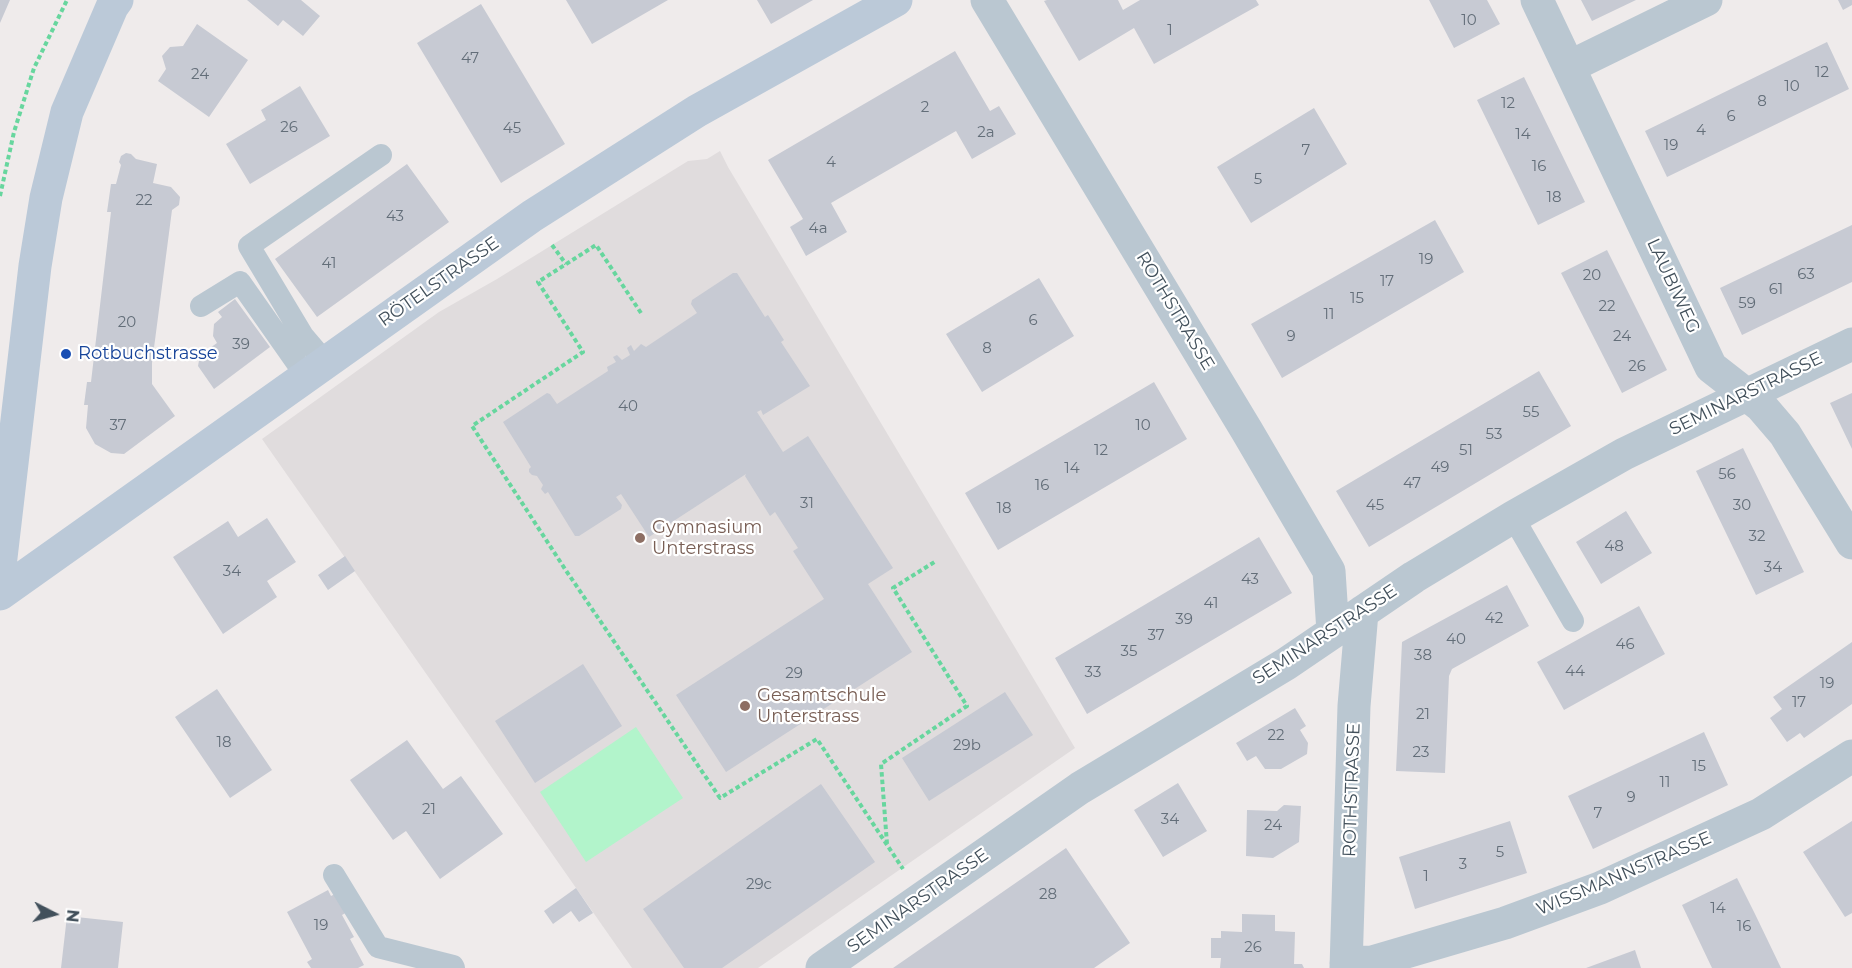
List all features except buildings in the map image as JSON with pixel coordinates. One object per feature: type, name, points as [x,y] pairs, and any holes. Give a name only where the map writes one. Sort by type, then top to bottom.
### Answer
[{"type":"street","points":[[0,566],[34,266],[46,198],[67,112],[117,0]]},
{"type":"street","name":"RÖTELSTRASSE","points":[[0,594],[532,216],[697,111],[896,0]]},
{"type":"street","name":"ROTHSTRASSE","points":[[987,0],[1329,570],[1333,632]]},
{"type":"street","name":"LAUBIWEG","points":[[1537,0],[1711,367],[1761,406],[1785,434],[1852,543]]},
{"type":"street","points":[[1569,67],[1706,0]]},
{"type":"street","name":"SEMINARSTRASSE","points":[[822,968],[1080,788],[1286,664],[1414,577],[1513,517],[1624,454],[1746,393],[1852,344]]},
{"type":"street","name":"ROTHSTRASSE","points":[[1346,966],[1354,706],[1362,612]]},
{"type":"street","name":"WISSMANNSTRASSE","points":[[1346,966],[1372,962],[1483,930],[1600,888],[1761,814],[1852,756]]},
{"type":"lane","points":[[316,370],[303,336],[249,246],[381,155]]},
{"type":"lane","points":[[201,306],[240,282],[316,370]]},
{"type":"lane","points":[[1513,517],[1573,621]]},
{"type":"lane","points":[[334,875],[378,947],[454,968]]},
{"type":"path","points":[[0,196],[14,132],[34,68],[67,0]]},
{"type":"path","points":[[551,244],[566,264]]},
{"type":"path","points":[[641,313],[596,245],[538,282],[583,352],[472,426],[720,798],[817,739],[905,872]]},
{"type":"path","points":[[887,845],[881,764],[967,706],[893,588],[936,561]]},
{"type":"shaded area","name":"Gymnasium Unterstrass","points":[[720,151],[1075,748],[758,968],[632,968],[262,439],[439,312],[497,279],[688,161],[707,159]]},
{"type":"green space","points":[[636,727],[683,798],[586,862],[540,792]]},
{"type":"place","name":"Rotbuchstrasse","points":[[66,354]]},
{"type":"place","name":"Gymnasium Unterstrass","points":[[640,538]]},
{"type":"place","name":"Gesamtschule Unterstrass","points":[[745,706]]}]
